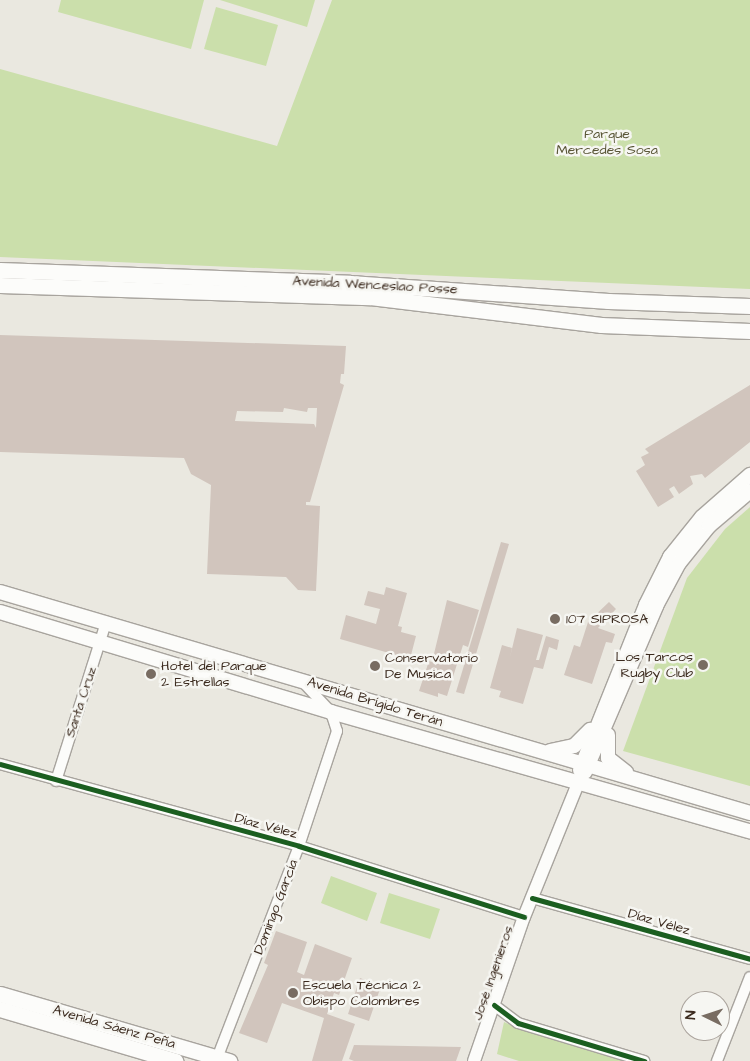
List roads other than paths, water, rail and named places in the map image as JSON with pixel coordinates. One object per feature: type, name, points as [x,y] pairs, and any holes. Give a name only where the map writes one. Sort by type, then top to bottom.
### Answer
[{"type":"main road","name":"Avenida Wenceslao Posse","points":[[0,270],[350,283],[608,301],[750,306]]},
{"type":"main road","points":[[0,285],[370,297],[601,325],[750,331]]},
{"type":"main road","points":[[722,305],[750,312]]},
{"type":"main road","name":"José Ingenieros","points":[[603,722],[646,605],[670,557],[702,517],[750,475]]},
{"type":"main road","name":"José Ingenieros","points":[[579,781],[603,722],[656,606],[679,563],[709,526],[750,491]]},
{"type":"main road","name":"Avenida Brígido Terán","points":[[0,592],[586,763],[750,813]]},
{"type":"main road","name":"Avenida Brígido Terán","points":[[0,612],[332,712],[750,830]]},
{"type":"main road","points":[[538,750],[555,751],[574,746],[603,722]]},
{"type":"main road","points":[[603,722],[608,758],[614,766],[644,782]]},
{"type":"main road","name":"Avenida Sáenz Peña","points":[[0,994],[221,1060]]},
{"type":"main road","name":"Avenida Sáenz Peña","points":[[0,1009],[176,1061]]},
{"type":"street","name":"Santa Cruz","points":[[56,781],[106,622]]},
{"type":"street","points":[[300,679],[332,712]]},
{"type":"street","name":"Domingo García","points":[[221,1060],[299,846],[337,731],[332,712]]},
{"type":"street","name":"Díaz Vélez","points":[[0,764],[56,781],[299,846],[524,917]]},
{"type":"street","name":"José Ingenieros","points":[[474,1061],[524,917],[579,781]]},
{"type":"street","name":"Díaz Vélez","points":[[532,898],[750,959]]},
{"type":"street","points":[[717,1061],[750,978]]},
{"type":"street","points":[[494,1005],[518,1022],[644,1061]]},
{"type":"place","name":"107 SIPROSA","points":[[555,619]]},
{"type":"place","name":"Los Tarcos Rugby Club","points":[[703,665]]},
{"type":"place","name":"Conservatorio De Musica","points":[[375,666]]},
{"type":"place","name":"Hotel del Parque 2 Estrellas","points":[[151,674]]},
{"type":"place","name":"Escuela Técnica 2 Obispo Colombres","points":[[293,993]]},
{"type":"park label","name":"Parque Mercedes Sosa","points":[[607,142]]}]
